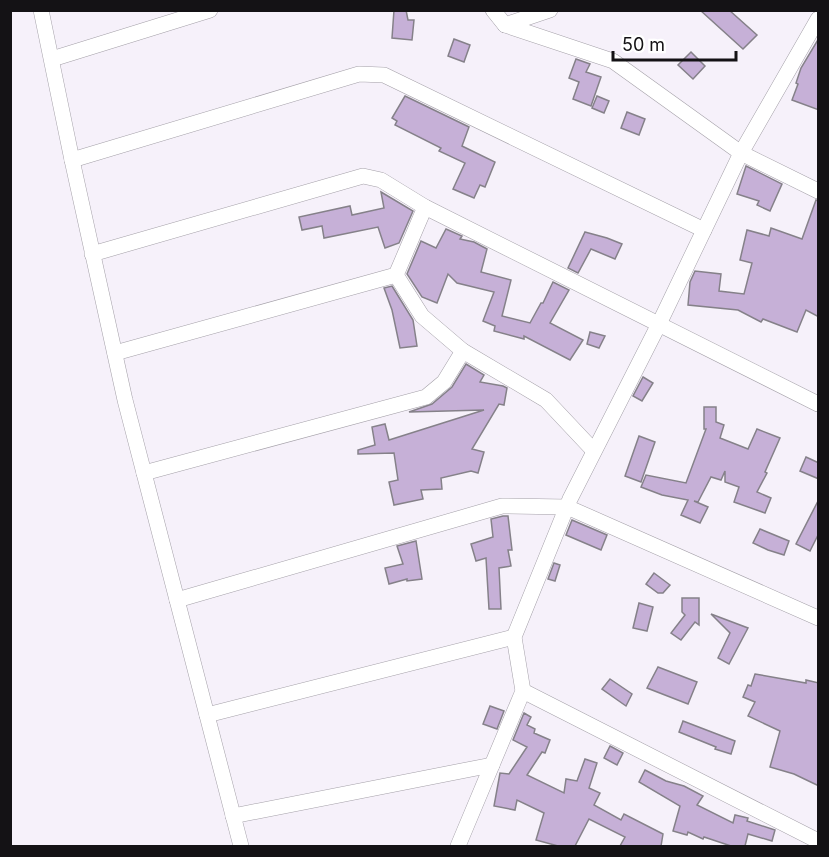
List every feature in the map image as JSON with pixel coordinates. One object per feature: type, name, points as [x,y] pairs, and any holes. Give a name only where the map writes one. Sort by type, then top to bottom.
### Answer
[{"type":"street","points":[[41,10],[115,353],[241,846]]},
{"type":"street","points":[[52,59],[210,10]]},
{"type":"street","points":[[493,10],[505,25],[613,61],[741,153],[819,191]]},
{"type":"street","points":[[505,25],[550,10]]},
{"type":"street","points":[[458,846],[523,691],[514,637],[567,507],[659,324],[741,153],[819,19]]},
{"type":"street","points":[[72,160],[359,74],[384,75],[704,230]]},
{"type":"street","points":[[92,254],[363,176],[381,180],[425,207],[819,404]]},
{"type":"street","points":[[396,275],[425,207]]},
{"type":"street","points":[[115,353],[396,275]]},
{"type":"street","points":[[396,275],[422,316],[463,351],[546,400],[594,451]]},
{"type":"street","points":[[144,472],[426,397],[444,382],[463,351]]},
{"type":"street","points":[[177,600],[502,506],[567,507],[819,618]]},
{"type":"street","points":[[207,715],[514,637]]},
{"type":"street","points":[[523,691],[819,841]]},
{"type":"street","points":[[233,816],[492,765]]},
{"type":"building","points":[[394,10],[406,10],[408,20],[414,20],[412,40],[392,38]]},
{"type":"building","points":[[700,10],[729,10],[757,35],[743,49]]},
{"type":"building","points":[[819,38],[819,110],[792,100],[801,68]]},
{"type":"building","points":[[454,39],[470,45],[464,62],[448,56]]},
{"type":"building","points":[[691,52],[705,66],[693,79],[678,65]]},
{"type":"building","points":[[576,59],[590,64],[586,72],[601,77],[591,106],[573,99],[579,82],[569,78]]},
{"type":"building","points":[[405,96],[469,127],[462,146],[495,162],[485,187],[480,185],[474,198],[453,189],[465,163],[439,151],[441,148],[395,125],[397,121],[392,118]]},
{"type":"building","points":[[597,96],[609,101],[604,113],[592,108]]},
{"type":"building","points":[[627,112],[645,119],[639,135],[621,128]]},
{"type":"building","points":[[746,166],[782,184],[770,211],[757,205],[759,201],[737,194]]},
{"type":"building","points":[[381,192],[413,211],[399,243],[385,248],[378,227],[324,238],[322,226],[302,230],[299,217],[350,206],[352,215],[384,208]]},
{"type":"building","points":[[816,200],[819,201],[819,317],[806,310],[797,332],[763,319],[761,322],[738,310],[688,305],[690,282],[695,271],[721,274],[719,291],[744,294],[752,263],[740,260],[747,230],[769,236],[771,228],[802,239]]},
{"type":"building","points":[[446,229],[462,236],[460,239],[474,242],[487,249],[481,272],[511,280],[502,316],[530,323],[553,282],[569,290],[550,323],[583,340],[570,360],[524,336],[524,339],[494,331],[495,326],[483,321],[494,292],[457,283],[448,274],[437,303],[422,297],[407,274],[421,241],[436,248]]},
{"type":"building","points":[[585,232],[622,244],[615,259],[591,249],[578,273],[568,268]]},
{"type":"building","points":[[392,286],[413,320],[417,346],[400,348],[392,310],[384,288]]},
{"type":"building","points":[[590,332],[605,336],[599,348],[587,344]]},
{"type":"building","points":[[466,364],[484,375],[480,382],[507,388],[504,405],[499,404],[472,449],[484,452],[478,473],[471,471],[441,478],[442,489],[421,490],[423,499],[394,505],[389,482],[398,480],[394,453],[358,454],[358,450],[375,445],[372,427],[385,424],[389,440],[484,410],[409,412],[432,404],[452,387]]},
{"type":"building","points":[[643,377],[653,383],[642,401],[633,396]]},
{"type":"building","points":[[704,407],[716,407],[716,422],[724,425],[720,438],[748,449],[757,429],[780,438],[757,492],[771,498],[765,513],[734,502],[739,487],[725,482],[725,471],[721,480],[711,477],[698,502],[694,501],[708,507],[700,523],[681,515],[688,500],[662,495],[641,487],[646,475],[686,483],[706,429],[704,429]]},
{"type":"building","points":[[639,436],[655,442],[641,482],[625,476]]},
{"type":"building","points":[[806,457],[819,463],[819,479],[800,471]]},
{"type":"building","points":[[819,499],[819,533],[810,551],[796,544]]},
{"type":"building","points":[[508,516],[512,550],[508,550],[511,566],[499,568],[501,609],[489,609],[486,558],[476,561],[471,544],[493,537],[491,519]]},
{"type":"building","points":[[572,520],[607,535],[601,550],[566,535]]},
{"type":"building","points":[[760,529],[789,541],[784,555],[753,543]]},
{"type":"building","points":[[416,541],[422,579],[407,581],[407,579],[389,584],[385,568],[403,564],[397,546]]},
{"type":"building","points":[[554,563],[560,565],[555,581],[548,579]]},
{"type":"building","points":[[654,573],[670,585],[663,593],[658,593],[646,584]]},
{"type":"building","points":[[682,598],[699,598],[699,625],[695,622],[681,640],[671,633],[685,615],[682,612]]},
{"type":"building","points":[[639,603],[653,607],[647,631],[633,628]]},
{"type":"building","points":[[711,614],[748,628],[729,664],[718,658],[730,633]]},
{"type":"building","points":[[658,667],[697,682],[688,704],[647,688]]},
{"type":"building","points":[[755,674],[806,683],[806,680],[819,683],[819,786],[794,774],[770,767],[780,731],[748,716],[755,702],[743,697],[748,685],[751,686]]},
{"type":"building","points":[[610,679],[632,694],[626,706],[602,689]]},
{"type":"building","points":[[490,706],[504,711],[497,729],[483,724]]},
{"type":"building","points":[[524,713],[531,717],[527,725],[535,729],[534,733],[550,740],[545,753],[542,752],[527,775],[564,793],[566,779],[577,781],[585,759],[597,763],[589,788],[600,793],[594,805],[621,820],[624,814],[663,834],[661,846],[620,846],[625,837],[589,819],[575,846],[558,846],[536,840],[544,813],[517,800],[515,810],[494,806],[500,773],[509,774],[527,747],[513,740]]},
{"type":"building","points":[[683,721],[735,741],[731,754],[679,732]]},
{"type":"building","points":[[610,746],[623,753],[617,765],[604,758]]},
{"type":"building","points":[[645,770],[703,796],[697,805],[733,823],[735,815],[775,830],[772,841],[748,834],[745,846],[731,846],[704,837],[703,839],[688,832],[687,835],[673,831],[680,806],[639,782]]}]
